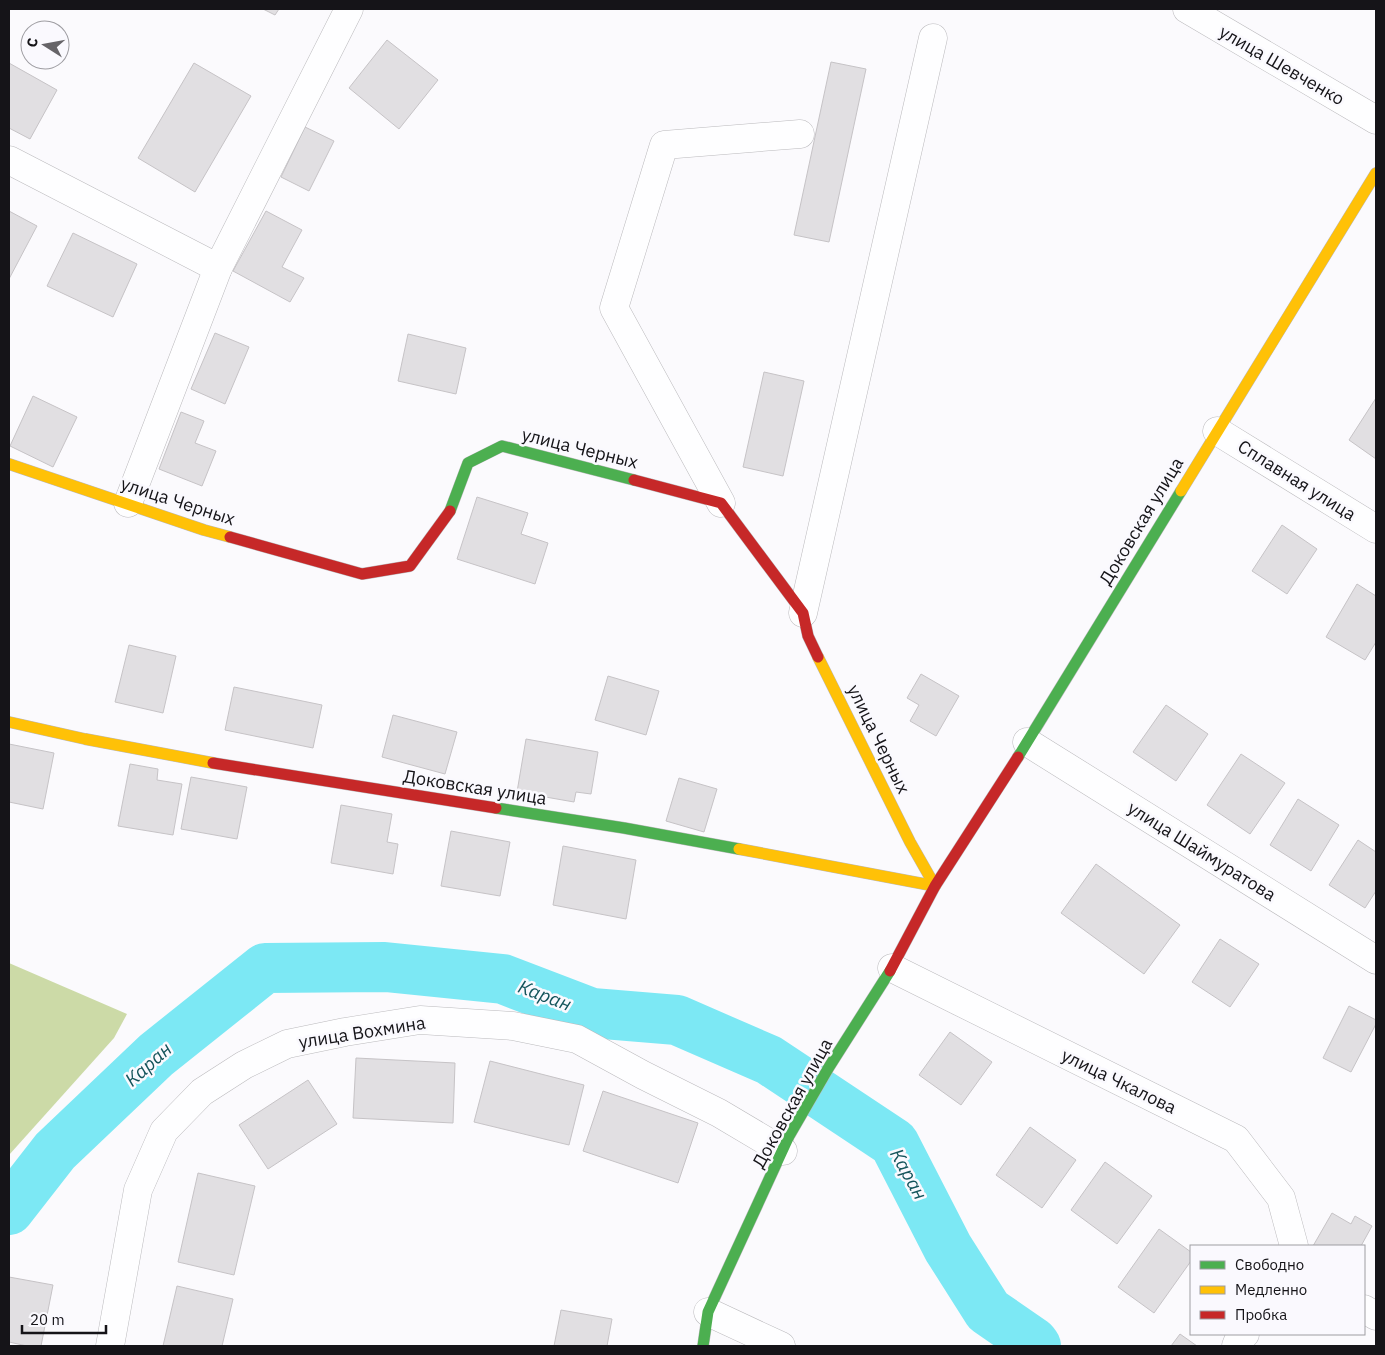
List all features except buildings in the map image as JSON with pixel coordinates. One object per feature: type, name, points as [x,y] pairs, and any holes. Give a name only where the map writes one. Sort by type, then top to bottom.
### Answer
[{"type":"street","points":[[128,503],[218,268],[349,9]]},
{"type":"street","name":"улица Шевченко","points":[[1187,9],[1376,120]]},
{"type":"street","points":[[804,613],[933,38]]},
{"type":"street","points":[[721,503],[614,308],[664,145],[800,134]]},
{"type":"street","points":[[9,160],[218,268]]},
{"type":"street","name":"Доковская улица","points":[[703,1346],[708,1312],[786,1143],[829,1067],[892,968],[935,886],[1027,742],[1376,174]]},
{"type":"street","name":"Сплавная улица","points":[[1217,431],[1376,529]]},
{"type":"street","name":"улица Черных","points":[[9,464],[204,530],[362,574],[410,566],[448,515],[468,463],[502,446],[721,503],[804,613],[808,636],[910,842],[935,886]]},
{"type":"street","name":"Доковская улица","points":[[9,722],[90,741],[302,778],[624,828],[935,886]]},
{"type":"street","name":"улица Шаймуратова","points":[[1027,742],[1376,960]]},
{"type":"street","name":"улица Чкалова","points":[[892,968],[1236,1139],[1281,1198],[1294,1245]]},
{"type":"street","name":"улица Вохмина","points":[[110,1346],[138,1190],[164,1131],[202,1092],[244,1065],[287,1044],[345,1032],[420,1020],[512,1026],[577,1038],[643,1075],[786,1143]]},
{"type":"street","points":[[1365,1310],[1376,1316]]},
{"type":"street","points":[[708,1312],[781,1346]]},
{"type":"street","points":[[1236,1346],[1244,1335]]},
{"type":"green space","points":[[9,963],[127,1014],[114,1038],[9,1155]]},
{"type":"waterway","name":"Каран","points":[[9,1210],[55,1151],[156,1055],[265,968],[385,967],[503,979],[592,1013],[677,1020],[769,1060],[894,1143],[948,1248],[988,1311],[1036,1346]]},
{"type":"traffic: fast","points":[[450,511],[468,463],[502,446],[634,480]]},
{"type":"traffic: fast","points":[[1018,757],[1181,491]]},
{"type":"traffic: fast","points":[[496,808],[624,828],[739,849]]},
{"type":"traffic: fast","points":[[703,1346],[708,1312],[789,1136],[829,1067],[890,971]]},
{"type":"traffic: slow","points":[[1181,491],[1376,173]]},
{"type":"traffic: slow","points":[[9,464],[204,530],[230,537]]},
{"type":"traffic: slow","points":[[818,657],[910,842],[935,886]]},
{"type":"traffic: slow","points":[[9,722],[85,739],[213,763]]},
{"type":"traffic: slow","points":[[739,849],[935,886]]},
{"type":"traffic: jam","points":[[634,480],[721,503],[803,613],[808,636],[818,657]]},
{"type":"traffic: jam","points":[[230,537],[362,574],[410,566],[450,511]]},
{"type":"traffic: jam","points":[[890,971],[935,886],[1018,757]]},
{"type":"traffic: jam","points":[[213,763],[496,808]]}]
